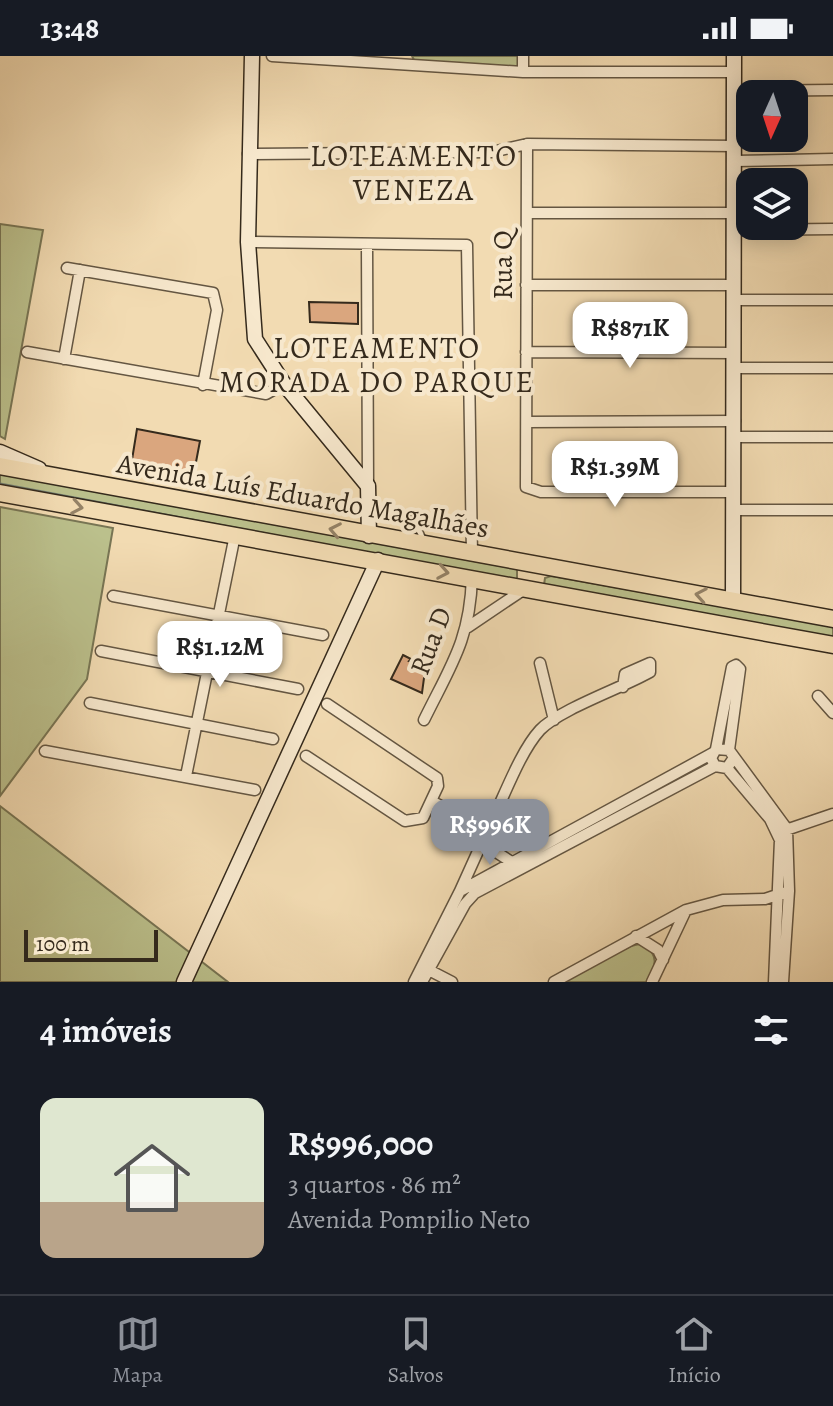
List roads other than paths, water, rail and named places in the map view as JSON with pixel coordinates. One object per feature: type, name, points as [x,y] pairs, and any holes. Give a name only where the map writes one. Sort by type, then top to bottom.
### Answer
[{"type":"main road","name":"Avenida Luís Eduardo Magalhães","points":[[0,466],[833,619]]},
{"type":"main road","name":"Avenida Luís Eduardo Magalhães","points":[[0,493],[833,645]]},
{"type":"main road","points":[[498,582],[508,575],[505,560]]},
{"type":"main road","points":[[532,590],[535,576],[546,567]]},
{"type":"street","points":[[252,56],[248,242],[255,339],[284,384],[368,486]]},
{"type":"street","points":[[272,56],[406,60],[523,72],[734,72]]},
{"type":"street","points":[[523,56],[523,72]]},
{"type":"street","points":[[733,601],[734,56]]},
{"type":"street","points":[[734,91],[833,90]]},
{"type":"street","points":[[248,154],[527,149],[735,153],[833,159]]},
{"type":"street","name":"Rua Q","points":[[527,149],[526,482],[534,492],[734,492]]},
{"type":"street","points":[[527,213],[735,213]]},
{"type":"street","points":[[735,230],[833,229]]},
{"type":"street","points":[[248,242],[467,245],[472,554]]},
{"type":"street","points":[[367,244],[369,536]]},
{"type":"street","points":[[67,268],[206,291],[216,296],[217,310],[203,385]]},
{"type":"street","points":[[64,359],[80,270]]},
{"type":"street","points":[[526,285],[735,292],[833,300]]},
{"type":"street","points":[[27,352],[266,394],[284,384]]},
{"type":"street","points":[[526,352],[735,360],[833,368]]},
{"type":"street","points":[[527,422],[735,421]]},
{"type":"street","points":[[734,437],[833,437]]},
{"type":"street","points":[[0,452],[54,476]]},
{"type":"street","points":[[734,510],[833,510]]},
{"type":"street","points":[[186,776],[235,535]]},
{"type":"street","points":[[184,982],[378,560]]},
{"type":"street","name":"Rua D","points":[[424,720],[468,627],[472,577]]},
{"type":"street","points":[[468,627],[532,590]]},
{"type":"street","points":[[113,596],[323,635]]},
{"type":"street","points":[[101,651],[298,689]]},
{"type":"street","points":[[540,663],[554,720]]},
{"type":"street","points":[[715,766],[714,751],[732,667],[736,665],[740,669],[730,759]]},
{"type":"street","points":[[422,982],[424,968],[532,741],[554,720],[623,687]]},
{"type":"street","points":[[818,696],[833,713]]},
{"type":"street","points":[[90,703],[273,739]]},
{"type":"street","points":[[306,756],[405,821],[423,818],[438,786],[437,778],[327,704]]},
{"type":"street","points":[[45,751],[255,790]]},
{"type":"street","points":[[460,891],[669,780],[714,751]]},
{"type":"street","points":[[714,751],[730,759],[782,831],[783,982]]},
{"type":"street","points":[[414,982],[469,898],[521,867],[730,759]]},
{"type":"street","points":[[431,801],[488,829]]},
{"type":"street","points":[[782,831],[833,814]]},
{"type":"street","points":[[488,829],[490,845],[510,863],[521,867]]},
{"type":"street","points":[[554,982],[686,910],[723,900],[765,899],[784,893]]},
{"type":"street","points":[[774,982],[784,893]]},
{"type":"street","points":[[652,982],[686,910]]},
{"type":"street","points":[[636,936],[658,950],[663,960]]},
{"type":"street","points":[[424,968],[452,982]]},
{"type":"lane","points":[[369,509],[409,517],[418,522],[426,546]]},
{"type":"waterway","points":[[0,484],[272,535]]},
{"type":"district","name":"LOTEAMENTO VENEZA","points":[[414,173]]},
{"type":"district","name":"LOTEAMENTO MORADA DO PARQUE","points":[[377,365]]}]
